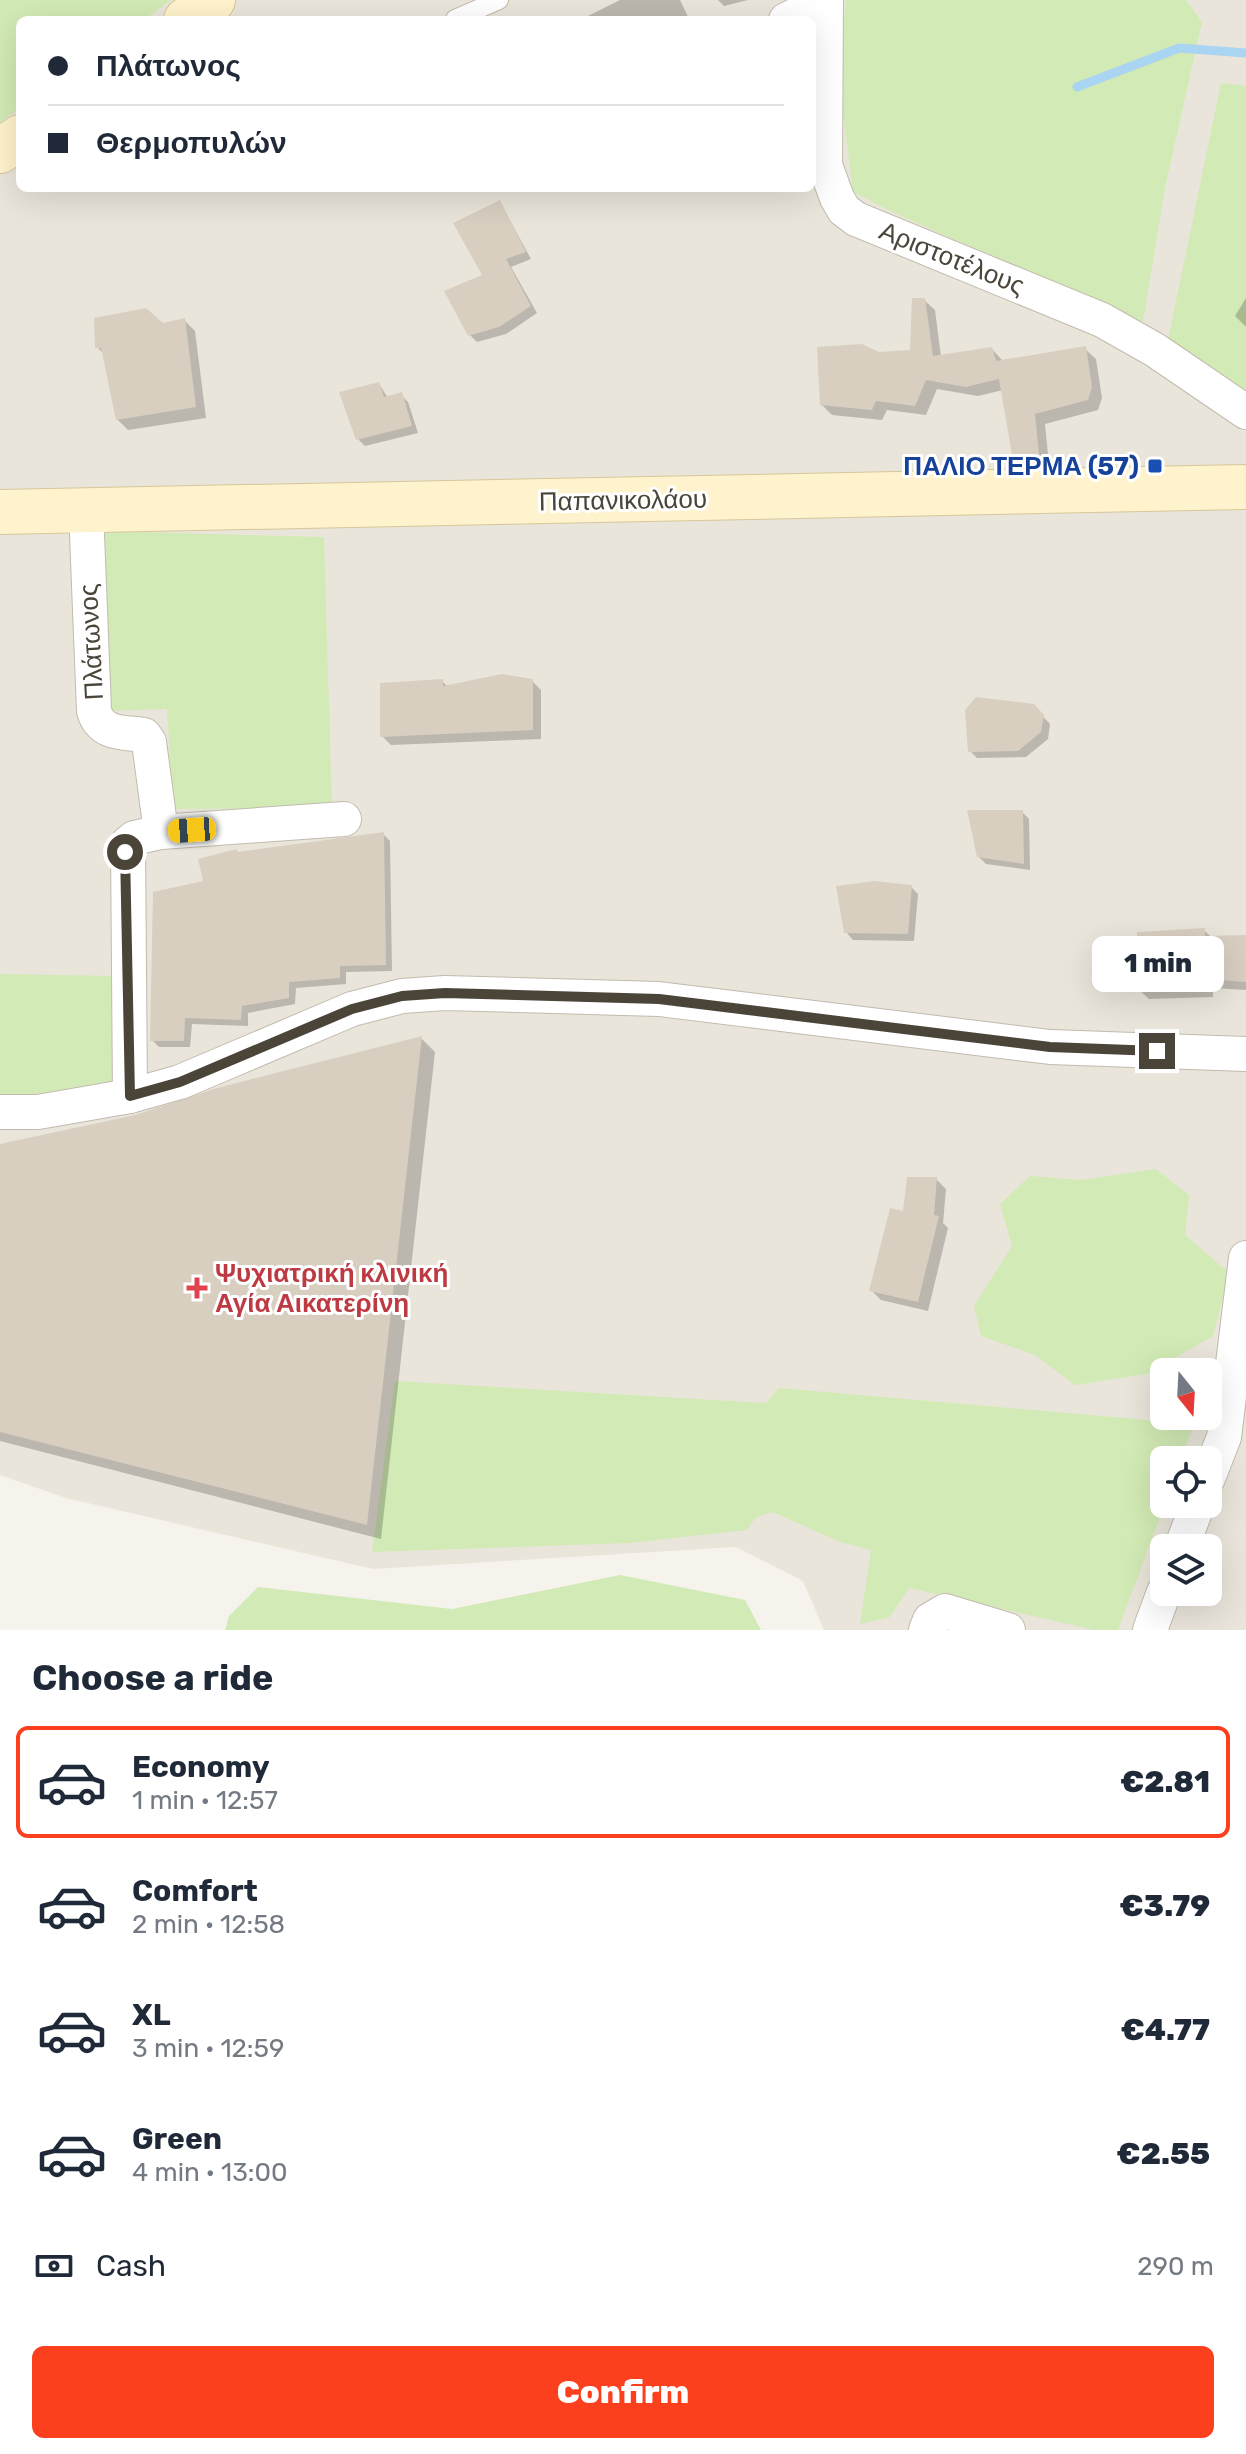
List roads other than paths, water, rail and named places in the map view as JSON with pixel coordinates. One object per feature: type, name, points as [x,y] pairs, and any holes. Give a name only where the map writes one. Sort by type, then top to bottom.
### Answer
[{"type":"main road","points":[[191,16],[213,0]]},
{"type":"main road","name":"Παπανικολάου","points":[[0,512],[1246,487]]},
{"type":"street","points":[[794,16],[826,0]]},
{"type":"street","name":"Αριστοτέλους","points":[[826,0],[825,165],[844,210],[856,219],[1102,320],[1155,350],[1246,412]]},
{"type":"street","name":"Πλάτωνος","points":[[86,509],[94,711],[96,719],[108,730],[144,735],[149,742],[161,832]]},
{"type":"street","points":[[130,1096],[128,843],[134,838],[161,832],[344,819]]},
{"type":"street","points":[[0,1112],[38,1112],[130,1096],[180,1082],[352,1009],[402,996],[445,993],[659,999],[1050,1047],[1246,1054]]},
{"type":"street","points":[[1222,1455],[1235,1433],[1246,1258]]},
{"type":"street","points":[[1150,1630],[1159,1606]]},
{"type":"street","points":[[926,1630],[930,1620],[945,1611],[1008,1630]]},
{"type":"lane","points":[[462,16],[499,0]]},
{"type":"waterway","points":[[1077,87],[1179,48],[1246,53]]},
{"type":"place","name":"ΠΑΛΙΟ ΤΕΡΜΑ (57)","points":[[1155,466]]},
{"type":"place","name":"Ψυχιατρική κλινική Αγία Αικατερίνη","points":[[197,1288]]}]
